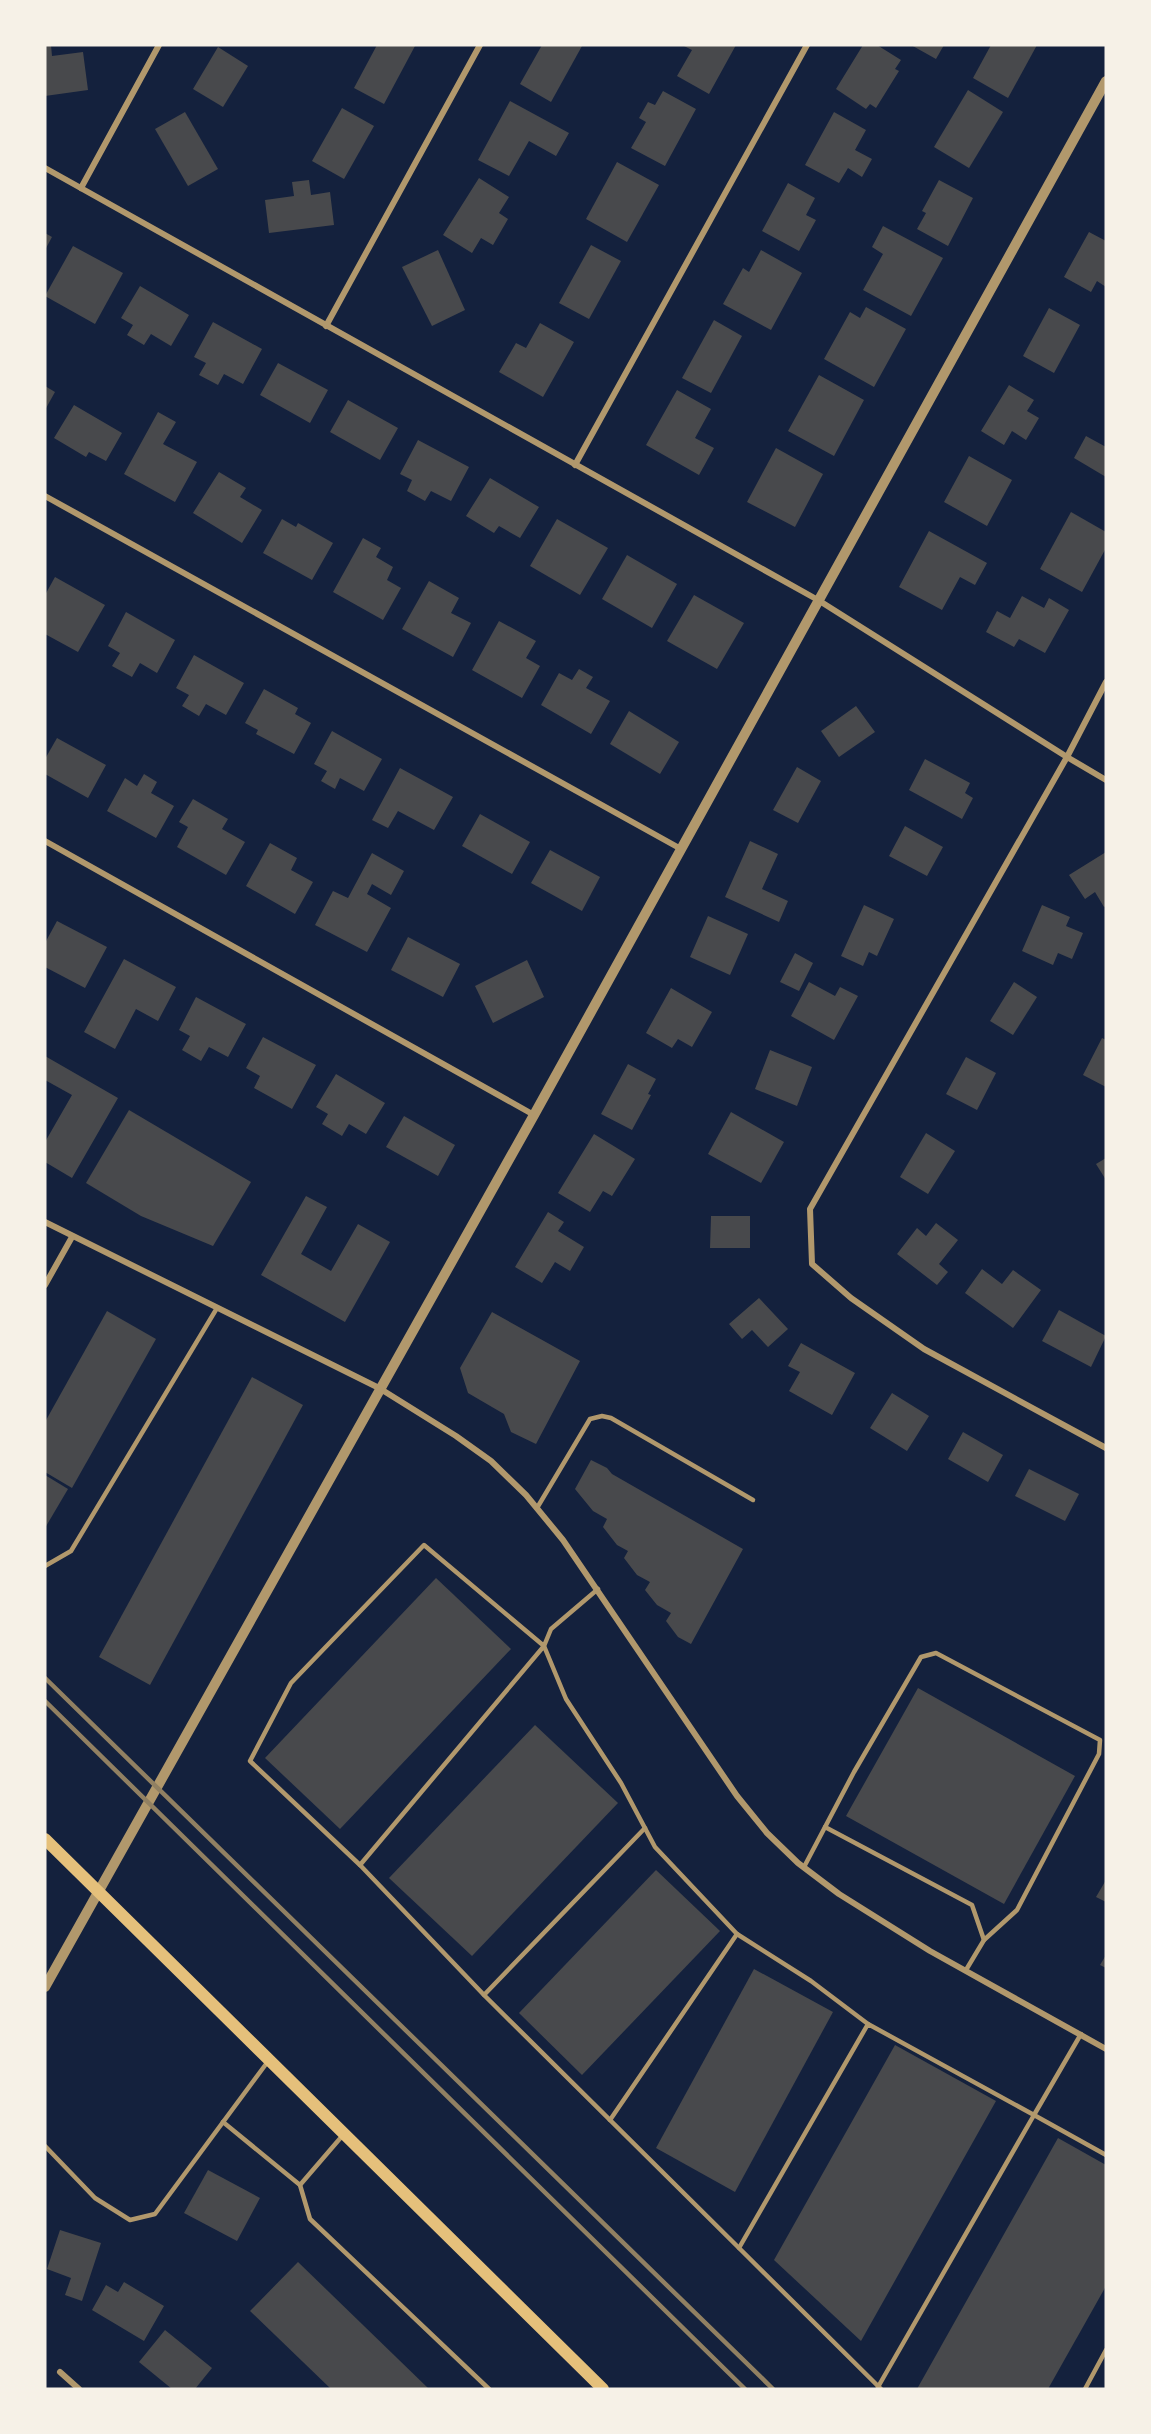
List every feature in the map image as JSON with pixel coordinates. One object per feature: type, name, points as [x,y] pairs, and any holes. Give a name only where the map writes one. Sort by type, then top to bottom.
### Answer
[{"type":"main road","points":[[45,1839],[603,2389]]},
{"type":"street","points":[[81,188],[159,45]]},
{"type":"street","points":[[326,326],[480,45]]},
{"type":"street","points":[[575,465],[807,45]]},
{"type":"street","points":[[45,1987],[534,1115],[1106,81]]},
{"type":"street","points":[[45,168],[818,600],[1106,780]]},
{"type":"street","points":[[45,496],[681,849]]},
{"type":"street","points":[[1106,682],[1067,757],[810,1209],[812,1264],[850,1298],[924,1349],[1106,1448]]},
{"type":"street","points":[[45,841],[534,1115]]},
{"type":"street","points":[[45,1222],[380,1388],[491,1461],[537,1508],[563,1540],[737,1796],[767,1833],[804,1867],[839,1894],[966,1970],[1106,2049]]},
{"type":"street","points":[[45,1285],[72,1237]]},
{"type":"street","points":[[60,2372],[79,2389]]},
{"type":"lane","points":[[45,1566],[71,1551],[216,1308]]},
{"type":"lane","points":[[537,1508],[590,1419],[602,1416],[611,1418],[753,1500]]},
{"type":"lane","points":[[1081,2034],[1034,2115],[879,2388],[484,1995],[360,1865],[250,1761],[291,1683],[424,1545],[544,1647],[566,1699],[621,1783],[655,1847],[737,1934],[811,1981],[868,2024],[1034,2115],[1106,2155]]},
{"type":"lane","points":[[360,1865],[544,1647],[551,1629],[598,1589]]},
{"type":"lane","points":[[804,1867],[921,1657],[936,1653],[1100,1740],[1099,1754],[1017,1910],[984,1940],[966,1970]]},
{"type":"lane","points":[[825,1827],[972,1905],[984,1940]]},
{"type":"lane","points":[[484,1995],[645,1828]]},
{"type":"lane","points":[[610,2120],[737,1934]]},
{"type":"lane","points":[[739,2248],[868,2024]]},
{"type":"lane","points":[[45,2146],[95,2198],[130,2220],[155,2214],[269,2060]]},
{"type":"lane","points":[[223,2122],[300,2185],[310,2219],[489,2389]]},
{"type":"lane","points":[[300,2185],[344,2134]]},
{"type":"lane","points":[[1085,2389],[1106,2350]]},
{"type":"building","points":[[45,45],[51,45],[52,56],[83,52],[88,90],[45,96]]},
{"type":"building","points":[[377,45],[415,46],[384,104],[354,88]]},
{"type":"building","points":[[542,45],[582,46],[551,102],[520,84]]},
{"type":"building","points":[[682,45],[736,45],[709,94],[677,76],[692,50]]},
{"type":"building","points":[[863,45],[877,45],[901,60],[895,69],[899,71],[876,108],[870,104],[866,109],[836,89]]},
{"type":"building","points":[[911,45],[944,45],[936,59]]},
{"type":"building","points":[[991,45],[1037,45],[1008,98],[973,78]]},
{"type":"building","points":[[218,47],[248,66],[223,107],[193,89]]},
{"type":"building","points":[[968,90],[1003,112],[969,168],[934,147]]},
{"type":"building","points":[[663,91],[696,109],[665,166],[631,148],[646,122],[639,118],[648,102],[655,105]]},
{"type":"building","points":[[510,101],[569,133],[556,156],[529,141],[509,176],[478,160]]},
{"type":"building","points":[[342,108],[374,126],[344,179],[312,161]]},
{"type":"building","points":[[185,112],[218,169],[188,186],[155,129]]},
{"type":"building","points":[[834,112],[866,130],[855,150],[872,159],[862,177],[848,168],[839,183],[805,165]]},
{"type":"building","points":[[617,162],[659,185],[627,242],[586,219]]},
{"type":"building","points":[[479,178],[509,197],[499,213],[508,219],[493,245],[481,238],[472,253],[443,235]]},
{"type":"building","points":[[309,180],[311,195],[330,192],[334,225],[269,233],[265,200],[294,196],[292,182]]},
{"type":"building","points":[[939,180],[973,198],[948,246],[917,229],[926,213],[922,211]]},
{"type":"building","points":[[788,183],[815,198],[806,215],[816,220],[799,251],[762,231]]},
{"type":"building","points":[[883,226],[943,258],[911,316],[863,290],[883,254],[872,247]]},
{"type":"building","points":[[1089,232],[1106,241],[1106,287],[1097,281],[1091,292],[1064,277]]},
{"type":"building","points":[[45,233],[52,237],[45,250]]},
{"type":"building","points":[[591,245],[621,261],[589,319],[559,303]]},
{"type":"building","points":[[73,246],[123,273],[95,324],[45,296]]},
{"type":"building","points":[[438,250],[465,310],[432,326],[402,267]]},
{"type":"building","points":[[761,250],[802,273],[771,330],[723,304],[743,268],[749,272]]},
{"type":"building","points":[[140,286],[189,315],[171,346],[151,334],[144,345],[127,335],[133,325],[121,318]]},
{"type":"building","points":[[866,307],[906,329],[874,387],[824,359],[850,312],[860,318]]},
{"type":"building","points":[[1049,308],[1080,325],[1054,373],[1023,356]]},
{"type":"building","points":[[714,320],[742,336],[711,393],[682,378]]},
{"type":"building","points":[[213,322],[262,349],[243,384],[224,374],[218,385],[199,375],[206,363],[194,357]]},
{"type":"building","points":[[540,323],[574,342],[543,397],[499,372],[516,343],[526,348]]},
{"type":"building","points":[[278,363],[328,390],[310,423],[260,395]]},
{"type":"building","points":[[819,375],[864,400],[834,456],[788,431]]},
{"type":"building","points":[[1009,385],[1034,400],[1027,411],[1039,418],[1026,440],[1012,431],[1004,445],[981,431]]},
{"type":"building","points":[[45,386],[55,392],[45,410]]},
{"type":"building","points":[[677,390],[711,409],[695,438],[714,448],[699,475],[646,445]]},
{"type":"building","points":[[348,400],[398,428],[380,460],[330,432]]},
{"type":"building","points":[[74,405],[122,433],[106,461],[89,452],[86,457],[54,438]]},
{"type":"building","points":[[158,412],[176,422],[163,444],[197,462],[175,502],[124,474]]},
{"type":"building","points":[[1086,436],[1106,447],[1106,477],[1074,458]]},
{"type":"building","points":[[418,440],[469,467],[451,501],[431,491],[425,501],[407,491],[412,480],[400,474]]},
{"type":"building","points":[[776,448],[823,474],[795,527],[747,502]]},
{"type":"building","points":[[969,456],[1012,480],[987,526],[944,502]]},
{"type":"building","points":[[219,472],[246,488],[240,497],[262,510],[242,543],[193,513]]},
{"type":"building","points":[[490,478],[539,507],[520,538],[499,526],[494,533],[466,516]]},
{"type":"building","points":[[1071,512],[1106,532],[1106,548],[1082,592],[1040,569]]},
{"type":"building","points":[[282,519],[296,527],[298,523],[333,543],[312,580],[263,553]]},
{"type":"building","points":[[557,519],[608,548],[580,595],[530,566]]},
{"type":"building","points":[[929,531],[987,563],[975,585],[960,577],[942,610],[899,587]]},
{"type":"building","points":[[363,538],[381,548],[376,557],[393,567],[387,580],[401,588],[383,620],[333,592]]},
{"type":"building","points":[[627,555],[677,584],[652,628],[602,599]]},
{"type":"building","points":[[55,577],[105,605],[78,652],[45,634],[45,595]]},
{"type":"building","points":[[429,581],[459,598],[451,613],[471,623],[453,657],[402,629]]},
{"type":"building","points":[[694,595],[744,623],[717,669],[667,641]]},
{"type":"building","points":[[1022,596],[1044,608],[1049,598],[1069,610],[1045,653],[1019,639],[1014,647],[986,632],[997,611],[1010,618]]},
{"type":"building","points":[[126,612],[175,640],[157,673],[140,663],[132,677],[112,666],[120,653],[108,646]]},
{"type":"building","points":[[499,621],[536,641],[526,658],[540,666],[522,698],[472,670]]},
{"type":"building","points":[[194,655],[244,683],[226,715],[206,704],[199,716],[182,706],[189,695],[176,688]]},
{"type":"building","points":[[579,669],[593,677],[586,688],[610,701],[591,734],[541,705],[559,673],[572,680]]},
{"type":"building","points":[[264,689],[298,708],[295,714],[311,723],[294,754],[256,734],[258,730],[245,723]]},
{"type":"building","points":[[856,706],[875,732],[839,757],[821,731]]},
{"type":"building","points":[[629,711],[679,742],[660,774],[610,744]]},
{"type":"building","points":[[332,731],[382,759],[364,791],[340,778],[335,789],[321,781],[327,771],[314,764]]},
{"type":"building","points":[[57,738],[106,765],[88,798],[45,774],[45,759]]},
{"type":"building","points":[[925,759],[970,783],[965,793],[973,798],[962,819],[909,790]]},
{"type":"building","points":[[797,767],[821,781],[798,823],[773,810]]},
{"type":"building","points":[[400,768],[453,797],[434,830],[398,811],[388,828],[372,820]]},
{"type":"building","points":[[144,774],[157,782],[151,793],[174,806],[156,838],[107,811],[125,778],[137,786]]},
{"type":"building","points":[[193,799],[228,819],[222,829],[245,842],[226,875],[177,847],[188,827],[179,822]]},
{"type":"building","points":[[480,814],[530,842],[512,874],[462,846]]},
{"type":"building","points":[[905,826],[943,847],[927,876],[889,856]]},
{"type":"building","points":[[750,841],[778,854],[762,889],[788,901],[779,922],[725,897]]},
{"type":"building","points":[[270,843],[297,858],[291,870],[313,882],[295,914],[246,886]]},
{"type":"building","points":[[550,850],[600,877],[582,911],[531,883]]},
{"type":"building","points":[[1106,852],[1106,906],[1104,907],[1095,892],[1085,899],[1069,875]]},
{"type":"building","points":[[372,853],[404,871],[391,895],[372,884],[367,894],[391,908],[367,952],[315,925],[333,891],[348,898]]},
{"type":"building","points":[[864,905],[894,919],[877,956],[869,952],[863,966],[841,956]]},
{"type":"building","points":[[1042,905],[1070,917],[1066,926],[1083,933],[1072,959],[1058,953],[1053,965],[1022,951]]},
{"type":"building","points":[[708,916],[748,934],[730,975],[690,957]]},
{"type":"building","points":[[57,921],[107,947],[85,988],[45,967],[45,943]]},
{"type":"building","points":[[408,937],[460,964],[443,997],[391,970]]},
{"type":"building","points":[[795,953],[813,963],[799,991],[780,982]]},
{"type":"building","points":[[124,959],[176,987],[158,1021],[136,1009],[115,1049],[84,1032]]},
{"type":"building","points":[[527,960],[544,997],[493,1023],[475,986]]},
{"type":"building","points":[[809,982],[835,996],[840,987],[858,996],[834,1040],[791,1016]]},
{"type":"building","points":[[1014,982],[1037,997],[1013,1035],[990,1021]]},
{"type":"building","points":[[671,988],[712,1012],[692,1047],[678,1039],[672,1048],[646,1033]]},
{"type":"building","points":[[196,997],[246,1024],[228,1057],[209,1047],[201,1061],[182,1050],[190,1036],[179,1030]]},
{"type":"building","points":[[263,1037],[316,1065],[292,1109],[254,1088],[260,1076],[246,1068]]},
{"type":"building","points":[[1102,1038],[1106,1040],[1106,1087],[1083,1075]]},
{"type":"building","points":[[770,1050],[812,1067],[797,1106],[755,1089]]},
{"type":"building","points":[[45,1056],[118,1098],[72,1178],[45,1162],[45,1142],[72,1095],[45,1080]]},
{"type":"building","points":[[966,1057],[996,1073],[977,1110],[946,1094]]},
{"type":"building","points":[[628,1064],[656,1079],[648,1094],[651,1095],[632,1130],[601,1114]]},
{"type":"building","points":[[336,1074],[385,1103],[366,1134],[349,1124],[342,1136],[322,1124],[328,1114],[316,1107]]},
{"type":"building","points":[[129,1110],[251,1182],[213,1246],[141,1216],[86,1183]]},
{"type":"building","points":[[731,1112],[784,1142],[761,1183],[708,1154]]},
{"type":"building","points":[[404,1116],[455,1145],[438,1176],[386,1147]]},
{"type":"building","points":[[926,1133],[955,1151],[928,1194],[900,1177]]},
{"type":"building","points":[[594,1134],[635,1159],[612,1196],[603,1191],[590,1212],[558,1193]]},
{"type":"building","points":[[1106,1158],[1106,1180],[1096,1164]]},
{"type":"building","points":[[306,1196],[327,1207],[301,1254],[331,1271],[358,1224],[390,1242],[345,1322],[261,1275]]},
{"type":"building","points":[[548,1212],[564,1222],[558,1231],[584,1247],[570,1271],[555,1262],[542,1283],[515,1267]]},
{"type":"building","points":[[711,1216],[750,1216],[750,1248],[710,1248]]},
{"type":"building","points":[[936,1223],[958,1240],[939,1264],[948,1272],[937,1285],[897,1254],[917,1228],[926,1236]]},
{"type":"building","points":[[982,1269],[1002,1284],[1013,1270],[1041,1290],[1013,1328],[965,1293]]},
{"type":"building","points":[[759,1298],[788,1329],[768,1347],[752,1330],[742,1339],[729,1324]]},
{"type":"building","points":[[1059,1310],[1106,1336],[1091,1367],[1042,1341]]},
{"type":"building","points":[[107,1311],[156,1339],[72,1488],[45,1472],[45,1422]]},
{"type":"building","points":[[492,1312],[580,1361],[536,1444],[511,1432],[504,1414],[468,1393],[460,1368]]},
{"type":"building","points":[[801,1343],[855,1373],[832,1415],[789,1391],[800,1372],[788,1366]]},
{"type":"building","points":[[252,1377],[303,1405],[150,1685],[99,1657]]},
{"type":"building","points":[[892,1393],[929,1416],[907,1451],[870,1428]]},
{"type":"building","points":[[963,1432],[1003,1455],[988,1482],[948,1459]]},
{"type":"building","points":[[591,1460],[743,1549],[691,1644],[678,1637],[666,1621],[671,1613],[657,1605],[645,1590],[650,1582],[637,1575],[624,1558],[628,1551],[617,1545],[603,1527],[607,1519],[593,1511],[575,1489]]},
{"type":"building","points":[[1029,1469],[1079,1494],[1065,1521],[1015,1496]]},
{"type":"building","points":[[45,1475],[68,1489],[45,1528]]},
{"type":"building","points":[[436,1578],[511,1649],[340,1829],[265,1758]]},
{"type":"building","points":[[918,1688],[1075,1776],[1004,1904],[846,1816]]},
{"type":"building","points":[[535,1725],[618,1803],[472,1956],[389,1878]]},
{"type":"building","points":[[656,1870],[720,1931],[582,2075],[519,2013]]},
{"type":"building","points":[[1106,1880],[1106,1902],[1096,1897]]},
{"type":"building","points":[[1106,1955],[1106,1968],[1100,1965]]},
{"type":"building","points":[[754,1969],[833,2012],[735,2192],[656,2148]]},
{"type":"building","points":[[895,2045],[996,2101],[861,2341],[774,2260]]},
{"type":"building","points":[[1058,2138],[1106,2165],[1106,2286],[1048,2389],[917,2389]]},
{"type":"building","points":[[208,2170],[260,2198],[237,2241],[184,2213]]},
{"type":"building","points":[[60,2230],[101,2243],[82,2301],[65,2295],[71,2278],[47,2269]]},
{"type":"building","points":[[298,2262],[429,2389],[331,2389],[250,2311]]},
{"type":"building","points":[[124,2282],[164,2306],[144,2341],[92,2310],[106,2285],[118,2292]]},
{"type":"building","points":[[165,2330],[212,2368],[195,2389],[172,2389],[139,2362]]},
{"type":"railway","points":[[45,1678],[773,2389]]},
{"type":"railway","points":[[45,1701],[745,2389]]}]
